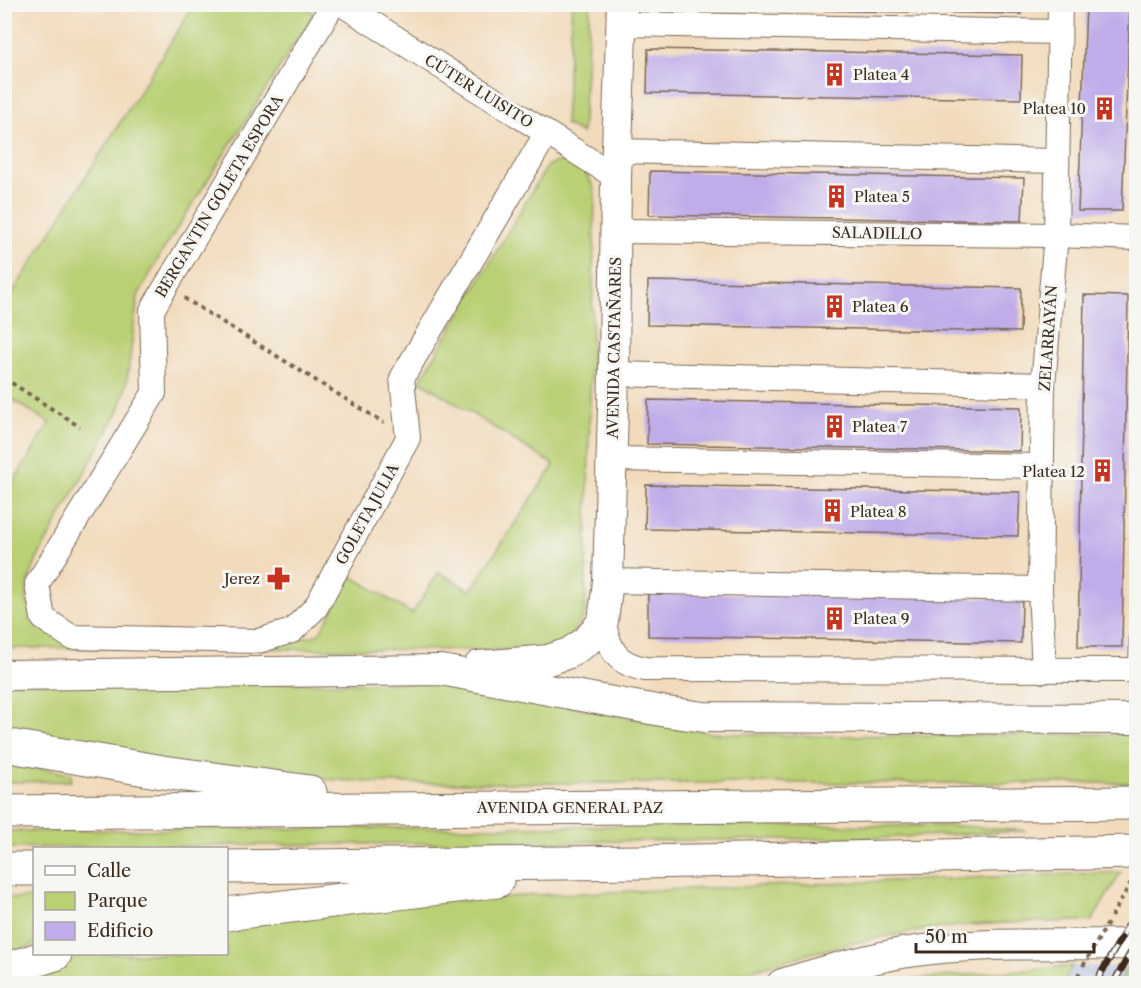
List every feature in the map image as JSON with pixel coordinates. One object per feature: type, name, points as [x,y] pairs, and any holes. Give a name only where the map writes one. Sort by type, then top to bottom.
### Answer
[{"type":"highway","points":[[4,745],[163,772],[424,807]]},
{"type":"highway","name":"AVENIDA GENERAL PAZ","points":[[4,812],[1137,803]]},
{"type":"highway","points":[[228,867],[642,862],[1137,852]]},
{"type":"highway","points":[[228,914],[361,899],[642,862]]},
{"type":"highway","points":[[4,869],[33,869]]},
{"type":"highway","points":[[4,970],[52,955]]},
{"type":"street","name":"BERGANTIN GOLETA ESPORA","points":[[37,584],[154,393],[152,310],[333,4]]},
{"type":"street","name":"CÚTER LUISITO","points":[[342,4],[546,134],[617,164]]},
{"type":"street","name":"ZELARRAYÁN","points":[[1044,671],[1040,590],[1043,385],[1056,235],[1060,4]]},
{"type":"street","points":[[622,14],[1059,32]]},
{"type":"street","name":"AVENIDA CASTAÑARES","points":[[622,14],[608,581],[603,621],[609,646],[618,657],[632,666],[645,669],[1044,671]]},
{"type":"street","points":[[408,438],[402,378],[546,134]]},
{"type":"street","points":[[617,164],[1057,161]]},
{"type":"street","name":"SALADILLO","points":[[617,231],[1056,235],[1137,238]]},
{"type":"street","points":[[614,374],[1043,385]]},
{"type":"street","name":"GOLETA JULIA","points":[[37,584],[43,618],[71,637],[258,641],[292,631],[316,607],[408,438]]},
{"type":"street","points":[[611,459],[1042,466]]},
{"type":"street","points":[[608,581],[1040,590]]},
{"type":"street","points":[[4,675],[441,670],[548,660],[569,653],[587,641],[603,621]]},
{"type":"street","points":[[441,670],[704,717],[1137,719]]},
{"type":"street","points":[[1044,671],[1136,670]]},
{"type":"street","points":[[782,984],[852,964],[937,950],[997,945],[1137,944]]},
{"type":"lane","points":[[1136,670],[1137,629]]},
{"type":"path","points":[[166,286],[408,438]]},
{"type":"path","points":[[4,378],[80,427]]},
{"type":"path","points":[[1073,984],[1128,887]]},
{"type":"shaded area","points":[[1072,966],[1127,967],[1120,983],[1064,984]]},
{"type":"green space","points":[[194,5],[300,5],[314,13],[162,252],[138,296],[126,387],[119,410],[38,557],[30,577],[27,602],[35,619],[42,628],[299,638],[314,636],[320,632],[352,576],[412,614],[439,572],[470,591],[554,465],[420,381],[547,166],[555,162],[563,162],[571,163],[583,171],[595,193],[585,613],[567,643],[551,650],[5,648],[4,497],[50,423],[5,395],[5,305]]},
{"type":"green space","points":[[572,5],[590,5],[582,134],[565,124]]},
{"type":"green space","points":[[4,683],[440,683],[713,733],[804,736],[1136,734],[1136,783],[382,783],[213,772],[5,737]]},
{"type":"green space","points":[[5,762],[71,774],[71,781],[5,782]]},
{"type":"green space","points":[[748,825],[960,826],[1026,831],[881,838],[4,848],[5,831]]},
{"type":"green space","points":[[1121,872],[1092,921],[1022,922],[928,929],[806,955],[710,983],[5,984],[4,981],[83,955],[228,955],[228,922],[308,912],[533,895]]},
{"type":"green space","points":[[4,898],[33,898],[33,945],[4,955]]},
{"type":"green space","points":[[1072,966],[1064,983],[871,983]]},
{"type":"green space","points":[[1127,967],[1136,967],[1136,983],[1120,983]]},
{"type":"building","points":[[648,4],[1022,4],[1021,14],[648,7]]},
{"type":"building","name":"Platea 10","points":[[1086,4],[1130,4],[1122,211],[1078,211]]},
{"type":"building","name":"Platea 4","points":[[648,49],[1022,55],[1021,99],[647,93]]},
{"type":"building","name":"Platea 5","points":[[650,171],[1024,178],[1022,221],[649,215]]},
{"type":"building","name":"Platea 6","points":[[648,281],[1021,288],[1020,332],[647,325]]},
{"type":"building","name":"Platea 12","points":[[1084,295],[1128,296],[1122,647],[1078,647]]},
{"type":"building","name":"Platea 7","points":[[648,400],[1021,407],[1020,451],[647,444]]},
{"type":"building","name":"Platea 8","points":[[646,485],[1020,492],[1018,536],[645,529]]},
{"type":"building","name":"Platea 9","points":[[648,592],[1022,599],[1021,643],[648,636]]},
{"type":"railway","points":[[1095,984],[1136,912]]},
{"type":"railway","points":[[1113,984],[1136,943]]},
{"type":"place","name":"Platea 4","points":[[835,74]]},
{"type":"place","name":"Platea 10","points":[[1104,108]]},
{"type":"place","name":"Platea 5","points":[[836,196]]},
{"type":"place","name":"Platea 6","points":[[834,306]]},
{"type":"place","name":"Platea 7","points":[[834,426]]},
{"type":"place","name":"Platea 12","points":[[1103,471]]},
{"type":"place","name":"Platea 8","points":[[832,511]]},
{"type":"place","name":"Jerez","points":[[278,578]]},
{"type":"place","name":"Platea 9","points":[[835,618]]}]
